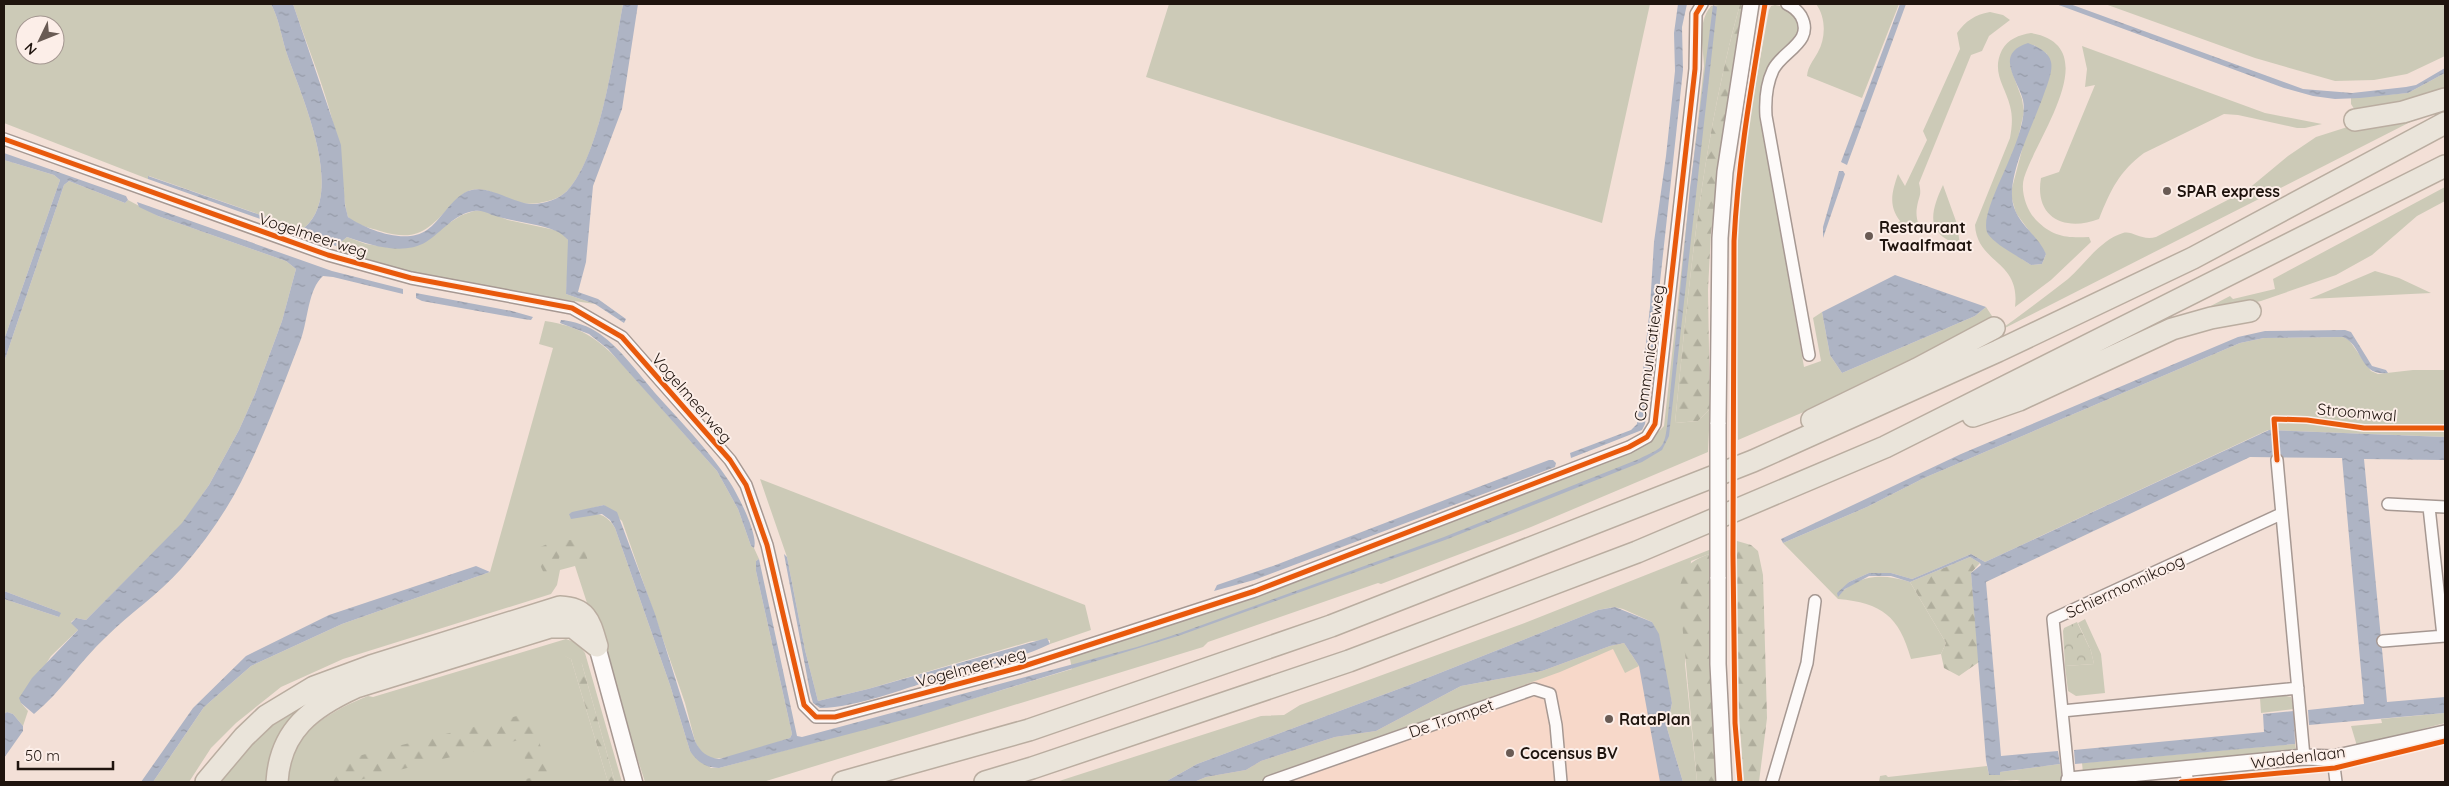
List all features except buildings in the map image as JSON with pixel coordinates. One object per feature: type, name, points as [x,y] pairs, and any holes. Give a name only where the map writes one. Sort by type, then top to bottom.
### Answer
[{"type":"highway","points":[[2355,120],[2403,112],[2445,99]]},
{"type":"highway","points":[[843,782],[1029,730],[1331,626],[1753,461],[1989,355],[2193,258],[2445,123]]},
{"type":"highway","points":[[985,782],[1349,662],[1637,552],[1885,447],[2445,166]]},
{"type":"highway","points":[[1885,447],[2020,400],[2172,329],[2211,318],[2250,311]]},
{"type":"highway","points":[[1753,461],[1785,433],[1925,365],[1994,328]]},
{"type":"highway","points":[[206,782],[244,736],[266,716],[314,687],[362,669],[560,607],[572,608],[585,615],[597,646]]},
{"type":"highway","points":[[277,782],[282,754],[296,728],[311,712],[329,699],[356,687],[550,626],[573,627],[597,646]]},
{"type":"main road","points":[[597,646],[634,782]]},
{"type":"street","name":"Communicatieweg","points":[[1255,592],[1629,447],[1647,437],[1655,424],[1695,69],[1696,14],[1702,4]]},
{"type":"street","points":[[1724,782],[1718,664],[1720,238],[1725,172],[1751,4]]},
{"type":"street","points":[[1787,4],[1798,10],[1805,30],[1799,44],[1784,56],[1774,68],[1768,82],[1766,116],[1809,356]]},
{"type":"street","name":"Vogelmeerweg","points":[[4,139],[328,256],[411,278],[572,308],[622,337],[730,460],[746,485],[767,545],[804,705],[816,717],[835,716],[1018,668],[1255,592]]},
{"type":"street","points":[[2277,460],[2304,757]]},
{"type":"street","points":[[2388,504],[2445,507]]},
{"type":"street","points":[[2383,641],[2444,636],[2429,507]]},
{"type":"street","name":"Schiermonnikoog","points":[[2069,781],[2053,619],[2281,514]]},
{"type":"street","points":[[1772,782],[1807,663],[1815,601]]},
{"type":"street","points":[[2062,711],[2298,688]]},
{"type":"street","name":"De Trompet","points":[[1269,782],[1534,689],[1550,694],[1556,725],[1560,782]]},
{"type":"street","name":"Waddenlaan","points":[[2069,781],[2186,776],[2304,757],[2333,758],[2445,733]]},
{"type":"street","points":[[2333,758],[2336,782]]},
{"type":"shaded area","points":[[1639,633],[1672,782],[1176,782]]},
{"type":"green space","points":[[4,4],[271,4],[316,142],[321,168],[321,191],[316,212],[304,228],[298,228],[149,176],[148,179],[4,123]]},
{"type":"green space","points":[[293,4],[623,4],[598,128],[579,174],[568,190],[559,197],[540,203],[527,204],[482,189],[468,191],[437,220],[422,231],[414,234],[393,234],[355,223],[347,214],[339,151],[331,114]]},
{"type":"green space","points":[[1169,4],[1650,4],[1602,223],[1146,77]]},
{"type":"green space","points":[[1740,4],[1727,55],[1706,159],[1698,212],[1675,423],[1698,421],[1710,409],[1708,452],[1531,527],[1381,584],[1378,583],[1208,642],[1203,647],[763,782],[645,782],[575,566],[560,570],[557,585],[551,594],[343,659],[281,687],[236,723],[211,748],[189,782],[153,782],[204,707],[251,666],[342,624],[490,572],[553,348],[539,344],[545,321],[569,326],[588,335],[605,347],[622,364],[717,471],[738,509],[751,546],[754,548],[759,559],[756,561],[756,571],[792,734],[790,738],[750,751],[727,757],[711,758],[701,751],[695,741],[685,703],[622,521],[604,505],[569,514],[601,515],[615,528],[670,685],[690,751],[711,768],[719,768],[928,712],[1072,669],[1069,654],[1256,596],[1519,496],[1594,466],[1650,440],[1664,426],[1704,66],[1702,27],[1711,6]]},
{"type":"green space","points":[[1740,4],[1746,8],[1711,232],[1708,290],[1710,409],[1698,421],[1675,423],[1698,212],[1706,159],[1727,55]]},
{"type":"green space","points":[[1816,4],[1899,4],[1862,98],[1807,76],[1810,66],[1821,46],[1824,34],[1822,15]]},
{"type":"green space","points":[[2105,4],[2445,4],[2445,56],[2407,74],[2374,80],[2335,81],[2255,58]]},
{"type":"green space","points":[[1771,6],[1785,7],[1791,11],[1796,16],[1799,28],[1793,43],[1765,77],[1761,93],[1761,120],[1804,367],[1821,361],[1813,318],[1822,312],[1830,355],[1842,373],[1975,316],[1986,307],[1994,319],[1890,375],[1738,440],[1736,296],[1739,209],[1744,159],[1769,10]]},
{"type":"green space","points":[[1990,12],[2003,15],[2010,20],[1989,36],[1982,51],[1971,55],[1919,183],[1920,193],[1917,214],[1922,235],[1907,230],[1898,223],[1900,221],[1896,215],[1892,198],[1898,174],[1905,186],[1927,140],[1923,131],[1960,49],[1957,33],[1971,19]]},
{"type":"green space","points":[[2031,33],[2053,41],[2064,56],[2065,74],[2052,118],[2024,178],[2025,200],[2036,220],[2048,230],[2067,237],[2089,237],[2091,242],[2051,280],[2015,307],[2015,292],[2012,280],[2006,271],[1983,248],[1975,225],[2011,134],[2011,110],[1998,72],[1999,58],[2007,43],[2018,36]],"holes":[[[2034,45],[2047,54],[2012,188],[2012,199],[2016,213],[2046,254],[2042,264],[2031,265],[1995,241],[1988,214],[2017,143],[2024,112],[2022,99],[2011,69],[2010,59]]]},
{"type":"green space","points":[[2082,46],[2265,113],[2322,124],[2297,128],[2238,115],[2224,114],[2144,153],[2135,160],[2117,182],[2099,219],[2075,224],[2064,222],[2047,212],[2042,203],[2040,192],[2041,178],[2059,172],[2095,85],[2085,87],[2087,69]]},
{"type":"green space","points":[[2445,73],[2445,93],[2358,115],[2351,104],[2351,98],[2408,93]]},
{"type":"green space","points":[[2426,114],[1997,332],[2068,279],[2100,247],[2115,236],[2126,232],[2146,238],[2156,237],[2247,190],[2288,156],[2316,137],[2363,122]]},
{"type":"green space","points":[[4,160],[54,175],[60,180],[4,340]]},
{"type":"green space","points":[[69,181],[125,203],[128,200],[158,216],[286,261],[296,269],[282,321],[255,394],[239,430],[209,485],[183,523],[86,620],[76,618],[71,622],[78,630],[51,656],[21,703],[28,711],[23,726],[13,714],[7,712],[4,714],[4,599],[59,617],[57,611],[4,591],[4,362],[64,185]]},
{"type":"green space","points":[[1943,185],[1957,224],[1960,245],[1941,235],[1936,229],[1933,213]]},
{"type":"green space","points":[[2445,187],[2445,201],[2417,216],[2372,255],[2336,275],[2261,301],[2200,314],[2203,310],[2230,296],[2233,299],[2275,289],[2273,279]]},
{"type":"green space","points":[[474,211],[484,211],[508,220],[555,230],[563,234],[568,240],[569,248],[566,294],[595,304],[505,291],[403,271],[337,254],[336,246],[347,237],[366,244],[392,248],[410,247],[462,215]]},
{"type":"green space","points":[[2375,271],[2399,278],[2431,293],[2309,299]]},
{"type":"green space","points":[[2343,337],[2349,340],[2371,371],[2378,374],[2413,370],[2445,370],[2445,437],[2268,430],[1985,562],[1971,554],[1912,579],[1891,573],[1869,573],[1849,582],[1840,594],[1856,582],[1873,577],[1901,579],[1910,582],[1946,643],[1941,654],[1911,659],[1901,632],[1886,614],[1866,604],[1838,599],[1783,543],[1867,507],[1924,478],[2240,343],[2264,338]]},
{"type":"green space","points":[[760,479],[1085,605],[1091,630],[1050,644],[1050,640],[1032,641],[868,689],[818,701],[805,650],[787,557]]},
{"type":"green space","points":[[557,540],[573,540],[585,550],[594,584],[574,559],[561,553],[549,584],[533,550]]},
{"type":"green space","points":[[1737,541],[1751,545],[1758,551],[1763,575],[1767,718],[1759,782],[1744,782],[1737,687]]},
{"type":"green space","points":[[1709,550],[1709,554],[1691,561],[1685,664],[1697,782],[1683,782],[1667,728],[1672,703],[1652,622],[1614,607],[1598,610],[1412,684],[1197,764],[1165,782],[1056,782],[1261,716],[1284,715],[1300,705],[1522,624]]},
{"type":"green space","points":[[1709,554],[1713,719],[1718,782],[1697,782],[1679,590],[1685,571],[1691,563]]},
{"type":"green space","points":[[1970,557],[1980,563],[1971,573],[1979,662],[1959,676],[1944,668],[1941,654],[1946,643],[1910,582]]},
{"type":"green space","points":[[2085,619],[2101,654],[2105,693],[2076,696],[2068,691],[2065,666],[2094,664],[2091,651],[2078,623]]},
{"type":"green space","points":[[2077,622],[2091,651],[2094,664],[2065,666],[2063,631],[2064,628]]},
{"type":"green space","points":[[566,639],[577,643],[585,653],[622,782],[615,782],[582,664],[563,655],[571,659],[608,782],[288,782],[290,765],[295,751],[303,738],[313,727],[339,709],[368,696],[373,697]]},
{"type":"green space","points":[[1624,643],[1639,666],[1625,673],[1613,649],[1560,672],[1258,782],[1194,782],[1206,777],[1246,770],[1261,761],[1335,737],[1376,731],[1461,686],[1542,671],[1610,646]]},
{"type":"green space","points":[[562,649],[573,651],[582,664],[615,782],[608,782],[571,659],[563,655]]},
{"type":"green space","points":[[2281,695],[2291,697],[2294,709],[2261,713],[2260,698]]},
{"type":"green space","points":[[315,697],[268,782],[213,782],[259,730]]},
{"type":"green space","points":[[529,713],[553,782],[505,782],[531,778],[519,740],[351,782],[332,782],[350,758]]},
{"type":"green space","points":[[2445,713],[2445,723],[2357,746],[2351,726],[2382,723],[2381,719]]},
{"type":"green space","points":[[2295,744],[2296,749],[2299,749],[2297,751],[2083,773],[2082,763]]},
{"type":"green space","points":[[2060,764],[2062,782],[2026,782],[2017,780],[1879,782],[1880,776],[1886,775],[1888,777],[1987,766],[1989,775],[2000,775],[2000,772]]},
{"type":"water","points":[[271,4],[293,4],[341,145],[345,205],[348,217],[376,231],[398,236],[408,236],[427,230],[459,197],[472,190],[489,191],[533,204],[551,200],[567,191],[579,175],[597,129],[610,75],[623,4],[638,4],[622,109],[593,186],[586,262],[578,292],[598,299],[626,319],[624,323],[595,304],[566,294],[568,240],[548,228],[476,211],[460,216],[432,238],[417,246],[397,249],[386,248],[347,237],[336,246],[148,179],[148,176],[298,228],[304,228],[316,212],[321,191],[321,168],[316,142]]},
{"type":"water","points":[[1678,4],[1687,4],[1682,27],[1683,70],[1645,424],[1642,430],[1571,458],[1570,453],[1631,430],[1637,424],[1650,307],[1654,242],[1675,71],[1674,33]]},
{"type":"water","points":[[1900,4],[1906,4],[1847,165],[1841,162]]},
{"type":"water","points":[[2056,4],[2070,4],[2303,89],[2352,93],[2406,87],[2416,85],[2445,68],[2445,73],[2408,93],[2335,99],[2313,96],[2284,88]]},
{"type":"water","points":[[1713,5],[1717,7],[1669,436],[1662,450],[1642,462],[1445,540],[1181,635],[914,717],[719,768],[706,766],[690,751],[670,685],[615,528],[610,520],[602,514],[571,519],[569,514],[572,512],[604,505],[617,512],[655,614],[695,741],[705,754],[719,759],[790,738],[792,734],[756,571],[756,561],[759,559],[797,736],[802,737],[1137,647],[1180,633],[1444,537],[1639,459],[1660,448],[1667,426],[1690,188]]},
{"type":"water","points":[[2028,43],[2045,52],[2050,58],[2051,65],[2049,80],[2019,158],[2013,184],[2012,196],[2016,213],[2046,254],[2042,264],[2031,265],[1991,238],[1988,234],[1986,223],[1995,192],[2019,134],[2023,116],[2023,100],[2010,67],[2010,60],[2012,53]]},
{"type":"water","points":[[4,153],[126,196],[128,200],[125,203],[69,181],[64,185],[4,362],[4,340],[60,180],[54,175],[4,160]]},
{"type":"water","points":[[1839,171],[1843,171],[1845,174],[1823,238],[1823,227]]},
{"type":"water","points":[[137,202],[332,271],[403,289],[403,294],[323,276],[314,289],[301,339],[265,429],[235,494],[221,516],[181,569],[106,637],[53,696],[34,714],[21,703],[19,698],[32,678],[78,630],[71,623],[76,618],[86,620],[182,523],[209,485],[239,430],[255,394],[282,321],[296,269],[286,261],[158,216],[139,207]]},
{"type":"water","points":[[1895,275],[1986,307],[1975,316],[1842,373],[1830,355],[1822,312]]},
{"type":"water","points":[[416,293],[512,311],[533,317],[531,320],[523,319],[422,301],[416,298]]},
{"type":"water","points":[[561,320],[586,326],[608,340],[703,446],[721,469],[742,504],[753,534],[754,548],[751,546],[738,509],[717,471],[608,349],[589,334],[560,323]]},
{"type":"water","points":[[2345,330],[2351,332],[2372,366],[2386,370],[2388,373],[2379,373],[2372,370],[2366,365],[2349,341],[2343,337],[2264,338],[2240,343],[1924,478],[1867,507],[1783,543],[1781,539],[1961,454],[2238,337],[2265,331]]},
{"type":"water","points":[[2269,430],[2445,437],[2445,460],[2364,459],[2387,702],[2445,697],[2445,713],[2309,725],[2308,710],[2364,704],[2342,458],[2250,457],[1986,582],[2001,756],[2058,751],[2060,764],[2000,772],[2000,775],[1989,775],[1986,760],[1971,573],[1981,565],[1980,563],[1970,557],[1910,582],[1891,576],[1869,576],[1845,589],[1838,597],[1837,593],[1849,582],[1869,573],[1891,573],[1912,579],[1971,554],[1985,562]]},
{"type":"water","points":[[1553,460],[1556,463],[1555,467],[1254,580],[1214,591],[1217,585],[1273,566]]},
{"type":"water","points":[[784,554],[787,557],[805,650],[818,701],[868,689],[1047,638],[1050,644],[1008,660],[936,679],[879,697],[849,705],[820,708],[813,703],[810,692]]},
{"type":"water","points":[[476,566],[490,572],[342,624],[251,666],[204,707],[153,782],[141,782],[193,708],[246,656],[329,615]]},
{"type":"water","points":[[4,591],[61,613],[59,617],[4,599]]},
{"type":"water","points":[[1615,607],[1652,622],[1659,634],[1672,703],[1667,728],[1683,782],[1660,782],[1639,666],[1624,643],[1610,646],[1542,671],[1461,686],[1376,731],[1335,737],[1261,761],[1246,770],[1206,777],[1194,782],[1165,782],[1197,764],[1412,684],[1598,610]]},
{"type":"water","points":[[2294,711],[2295,744],[2075,764],[2074,750],[2264,732],[2263,714]]},
{"type":"water","points":[[7,712],[13,714],[23,726],[23,731],[4,758],[4,714]]},
{"type":"cycle path","points":[[4,139],[328,255],[411,278],[572,308],[622,337],[730,460],[746,485],[767,545],[804,705],[816,717],[835,717],[1018,668],[1255,591],[1629,447],[1647,437],[1655,424],[1695,69],[1696,14],[1702,4]]},
{"type":"cycle path","points":[[1740,782],[1735,723],[1733,555],[1734,241],[1742,152],[1765,4]]},
{"type":"cycle path","name":"Stroomwal","points":[[2277,460],[2274,419],[2307,420],[2364,428],[2445,428]]},
{"type":"cycle path","points":[[2181,782],[2335,768],[2445,741]]},
{"type":"place","name":"SPAR express","points":[[2167,191]]},
{"type":"place","name":"Restaurant Twaalfmaat","points":[[1869,236]]},
{"type":"place","name":"RataPlan","points":[[1609,719]]},
{"type":"place","name":"Cocensus BV","points":[[1510,753]]}]
